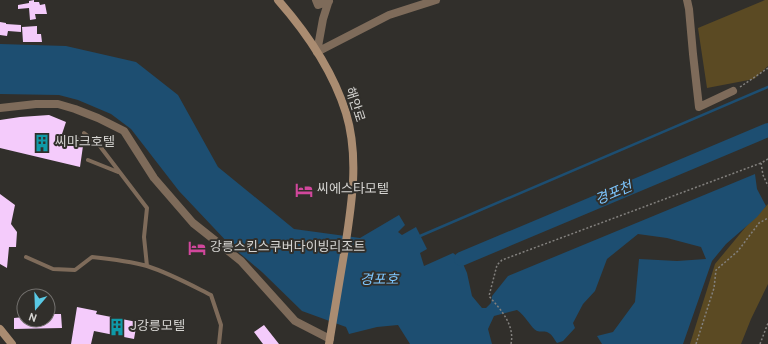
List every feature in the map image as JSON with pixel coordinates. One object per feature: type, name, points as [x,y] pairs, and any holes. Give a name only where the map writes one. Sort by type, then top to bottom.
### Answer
[{"type":"street","points":[[316,0],[318,5],[329,1]]},
{"type":"street","points":[[317,52],[389,15],[436,0]]},
{"type":"street","points":[[687,0],[690,9],[699,107],[733,91]]},
{"type":"street","name":"해안로","points":[[280,1],[305,33],[332,79],[342,101],[353,151],[351,206],[330,339]]},
{"type":"street","points":[[317,52],[323,19],[329,1]]},
{"type":"street","points":[[0,108],[36,104],[58,104],[98,118],[124,131],[154,178],[193,223],[241,261],[295,320],[330,339]]},
{"type":"street","points":[[0,329],[13,344]]},
{"type":"lane","points":[[84,133],[99,145],[147,208],[144,237],[148,266]]},
{"type":"lane","points":[[88,160],[119,172]]},
{"type":"lane","points":[[26,257],[53,269],[75,270],[92,258],[123,260],[148,266],[178,278],[211,295],[222,325],[219,344]]},
{"type":"path","points":[[733,91],[768,68]]},
{"type":"path","points":[[511,344],[513,336],[506,316],[489,296],[497,265],[502,260],[768,159]]},
{"type":"path","points":[[761,162],[763,175],[768,186]]},
{"type":"path","points":[[696,344],[714,288],[716,270],[738,251],[759,223],[768,218]]},
{"type":"path","points":[[760,344],[768,323]]},
{"type":"shaded area","points":[[768,0],[768,66],[754,79],[707,88],[698,28]]},
{"type":"shaded area","points":[[768,204],[768,284],[741,344],[690,344],[715,264],[749,223]]},
{"type":"water","name":"경포호","points":[[0,44],[66,46],[136,62],[178,95],[218,167],[294,229],[360,238],[399,215],[405,225],[398,232],[402,235],[416,227],[427,249],[420,253],[424,266],[453,253],[461,259],[467,273],[472,296],[482,308],[486,308],[491,303],[492,296],[508,276],[755,174],[757,189],[766,206],[757,217],[726,244],[712,261],[683,344],[602,344],[597,336],[613,332],[635,302],[639,259],[677,261],[706,259],[701,247],[667,238],[638,234],[607,259],[595,291],[583,304],[573,323],[575,328],[563,341],[557,343],[549,333],[537,331],[517,310],[494,316],[488,329],[492,344],[410,344],[398,325],[377,327],[349,334],[346,327],[302,311],[262,272],[230,245],[179,191],[131,129],[111,114],[78,100],[59,95],[0,94]]},
{"type":"building","points":[[34,0],[34,2],[39,2],[40,5],[45,4],[47,14],[35,14],[36,19],[30,20],[29,8],[18,9],[18,5],[29,3],[29,1]]},
{"type":"building","points":[[0,22],[21,25],[21,32],[8,31],[7,36],[0,35]]},
{"type":"building","points":[[37,26],[37,34],[41,34],[42,42],[23,42],[22,27]]},
{"type":"building","name":"씨마크호텔","points":[[49,115],[66,122],[62,134],[84,139],[80,167],[0,148],[0,120]]},
{"type":"building","points":[[0,194],[15,205],[11,224],[17,232],[16,247],[9,247],[7,268],[0,264]]},
{"type":"building","points":[[77,307],[97,311],[96,314],[137,322],[134,339],[94,331],[91,344],[71,344]]},
{"type":"building","points":[[56,314],[61,314],[62,328],[14,329],[14,318],[16,318],[16,328],[56,328]]},
{"type":"building","points":[[264,325],[279,344],[263,344],[254,332]]},
{"type":"waterway","points":[[420,236],[768,87]]},
{"type":"waterway","name":"경포천","points":[[461,259],[768,130]]},
{"type":"place","name":"씨마크호텔","points":[[42,143]]},
{"type":"place","name":"씨에스타모텔","points":[[304,190]]},
{"type":"place","name":"강릉스킨스쿠버다이빙리조트","points":[[197,248]]},
{"type":"place","name":"J강릉모텔","points":[[117,327]]}]
